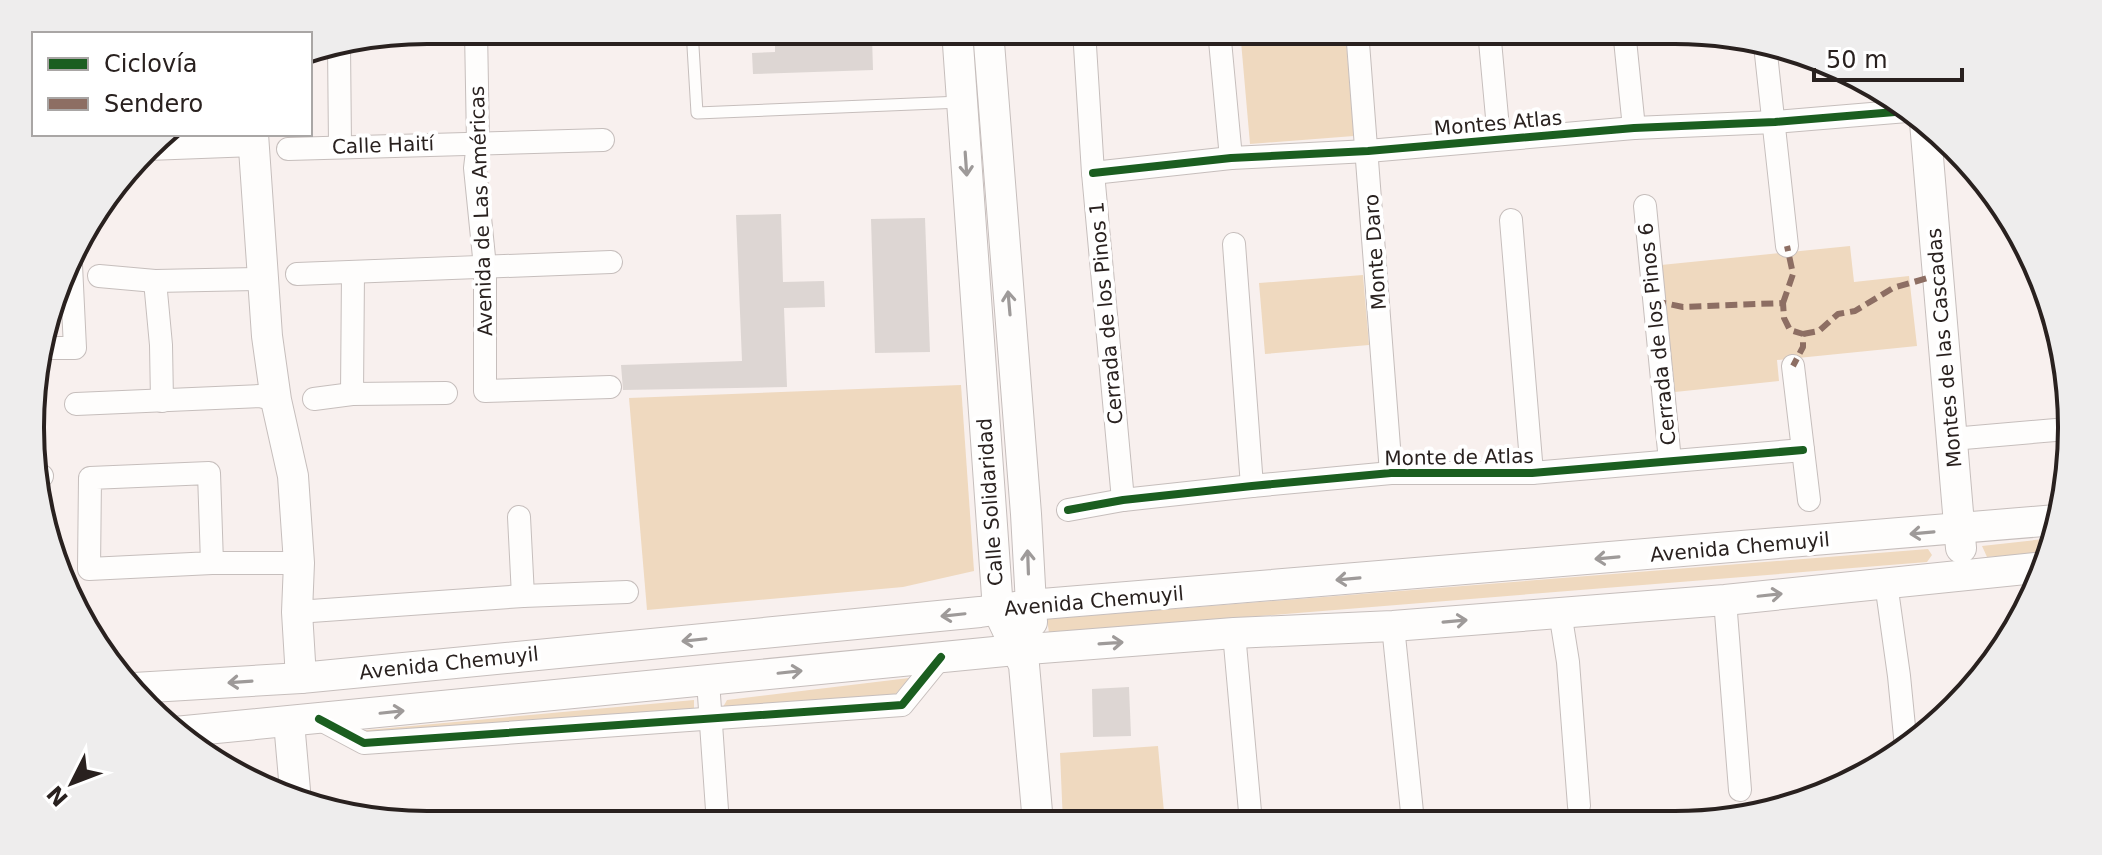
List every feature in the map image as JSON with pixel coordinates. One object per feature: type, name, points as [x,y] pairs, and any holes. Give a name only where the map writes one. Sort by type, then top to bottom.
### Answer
[{"type":"main road","name":"Calle Solidaridad","points":[[958,44],[998,610],[1024,655]]},
{"type":"main road","name":"Calle Solidaridad","points":[[989,44],[1026,514],[1030,605],[1024,655]]},
{"type":"main road","name":"Montes de las Cascadas","points":[[1926,138],[1964,574]]},
{"type":"main road","points":[[253,140],[262,279],[276,400],[293,476],[299,563],[297,612],[301,678]]},
{"type":"main road","name":"Avenida Chemuyil","points":[[146,687],[301,678],[1030,605],[2046,521]]},
{"type":"main road","name":"Avenida Chemuyil","points":[[204,738],[304,721],[941,657],[1024,655],[1234,633],[1393,626],[1725,600],[2031,568]]},
{"type":"main road","points":[[1024,655],[1037,811]]},
{"type":"main road","points":[[297,788],[304,721]]},
{"type":"street","name":"Avenida de Las Américas","points":[[476,44],[478,143],[475,168],[485,267],[485,391],[610,387]]},
{"type":"street","name":"Cerrada de los Pinos 1","points":[[1085,44],[1093,173],[1123,500]]},
{"type":"street","points":[[1220,44],[1231,158]]},
{"type":"street","name":"Monte Daro","points":[[1358,44],[1391,473]]},
{"type":"street","points":[[1490,44],[1499,139]]},
{"type":"street","points":[[1625,44],[1634,128]]},
{"type":"street","points":[[339,54],[340,146]]},
{"type":"street","points":[[1766,55],[1787,246]]},
{"type":"street","name":"Montes Atlas","points":[[1093,173],[1231,158],[1368,151],[1634,128],[1775,122],[1893,112]]},
{"type":"street","points":[[166,148],[253,140]]},
{"type":"street","name":"Calle Haití","points":[[288,149],[603,140]]},
{"type":"street","name":"Cerrada de los Pinos 6","points":[[1645,206],[1670,461]]},
{"type":"street","points":[[1511,220],[1532,473]]},
{"type":"street","points":[[1234,244],[1252,486]]},
{"type":"street","points":[[297,274],[611,262]]},
{"type":"street","points":[[352,394],[353,272]]},
{"type":"street","points":[[99,276],[155,281],[262,279]]},
{"type":"street","points":[[155,281],[162,401]]},
{"type":"street","points":[[52,348],[75,348],[72,284]]},
{"type":"street","points":[[1793,366],[1809,500]]},
{"type":"street","points":[[314,399],[352,394],[446,393]]},
{"type":"street","points":[[76,404],[260,396],[276,400]]},
{"type":"street","points":[[1952,439],[2058,430]]},
{"type":"street","name":"Monte de Atlas","points":[[1068,510],[1123,500],[1391,473],[1532,473],[1803,450]]},
{"type":"street","points":[[212,563],[209,473],[90,478],[89,569],[212,563],[299,563]]},
{"type":"street","points":[[519,517],[523,596]]},
{"type":"street","points":[[1886,583],[1905,734]]},
{"type":"street","points":[[297,612],[627,592]]},
{"type":"street","points":[[1725,600],[1740,790]]},
{"type":"street","points":[[1560,612],[1568,662],[1579,806]]},
{"type":"street","points":[[1393,626],[1412,811]]},
{"type":"street","points":[[1234,633],[1250,811]]},
{"type":"street","points":[[304,721],[364,743],[902,705],[941,657]]},
{"type":"street","points":[[708,681],[717,811]]},
{"type":"lane","points":[[693,44],[697,113],[962,102]]},
{"type":"shaded area","points":[[1241,44],[1346,44],[1354,136],[1250,144]]},
{"type":"shaded area","points":[[1850,246],[1854,282],[1909,276],[1917,346],[1777,360],[1779,381],[1675,392],[1661,265]]},
{"type":"shaded area","points":[[1363,275],[1369,345],[1265,354],[1259,283]]},
{"type":"shaded area","points":[[961,385],[974,571],[903,587],[647,610],[629,398]]},
{"type":"shaded area","points":[[2041,539],[2037,553],[1987,557],[1982,546]]},
{"type":"shaded area","points":[[1928,549],[1932,555],[1927,562],[1049,633],[1047,619]]},
{"type":"shaded area","points":[[909,678],[893,697],[723,707],[727,700]]},
{"type":"shaded area","points":[[694,700],[694,712],[360,734],[356,731]]},
{"type":"shaded area","points":[[1158,746],[1164,811],[1062,811],[1060,753]]},
{"type":"building","points":[[775,44],[872,44],[873,70],[753,74],[752,53],[775,52]]},
{"type":"building","points":[[781,214],[783,282],[824,281],[825,307],[784,308],[787,387],[623,390],[621,365],[742,361],[736,215]]},
{"type":"building","points":[[925,218],[930,352],[875,353],[871,219]]},
{"type":"building","points":[[1129,687],[1131,736],[1093,737],[1092,689]]},
{"type":"marked path","points":[[1783,303],[1793,274],[1787,246]]},
{"type":"marked path","points":[[1803,334],[1819,331],[1838,314],[1855,311],[1893,288],[1938,275]]},
{"type":"marked path","points":[[1654,301],[1683,307],[1783,303],[1784,318],[1790,330],[1803,334],[1803,347],[1793,366]]},
{"type":"cycle path","points":[[1093,173],[1231,158],[1368,151],[1634,128],[1775,122],[1893,112]]},
{"type":"cycle path","points":[[1068,510],[1123,500],[1391,473],[1532,473],[1803,450]]},
{"type":"cycle path","points":[[319,719],[364,743],[902,705],[941,657]]}]
